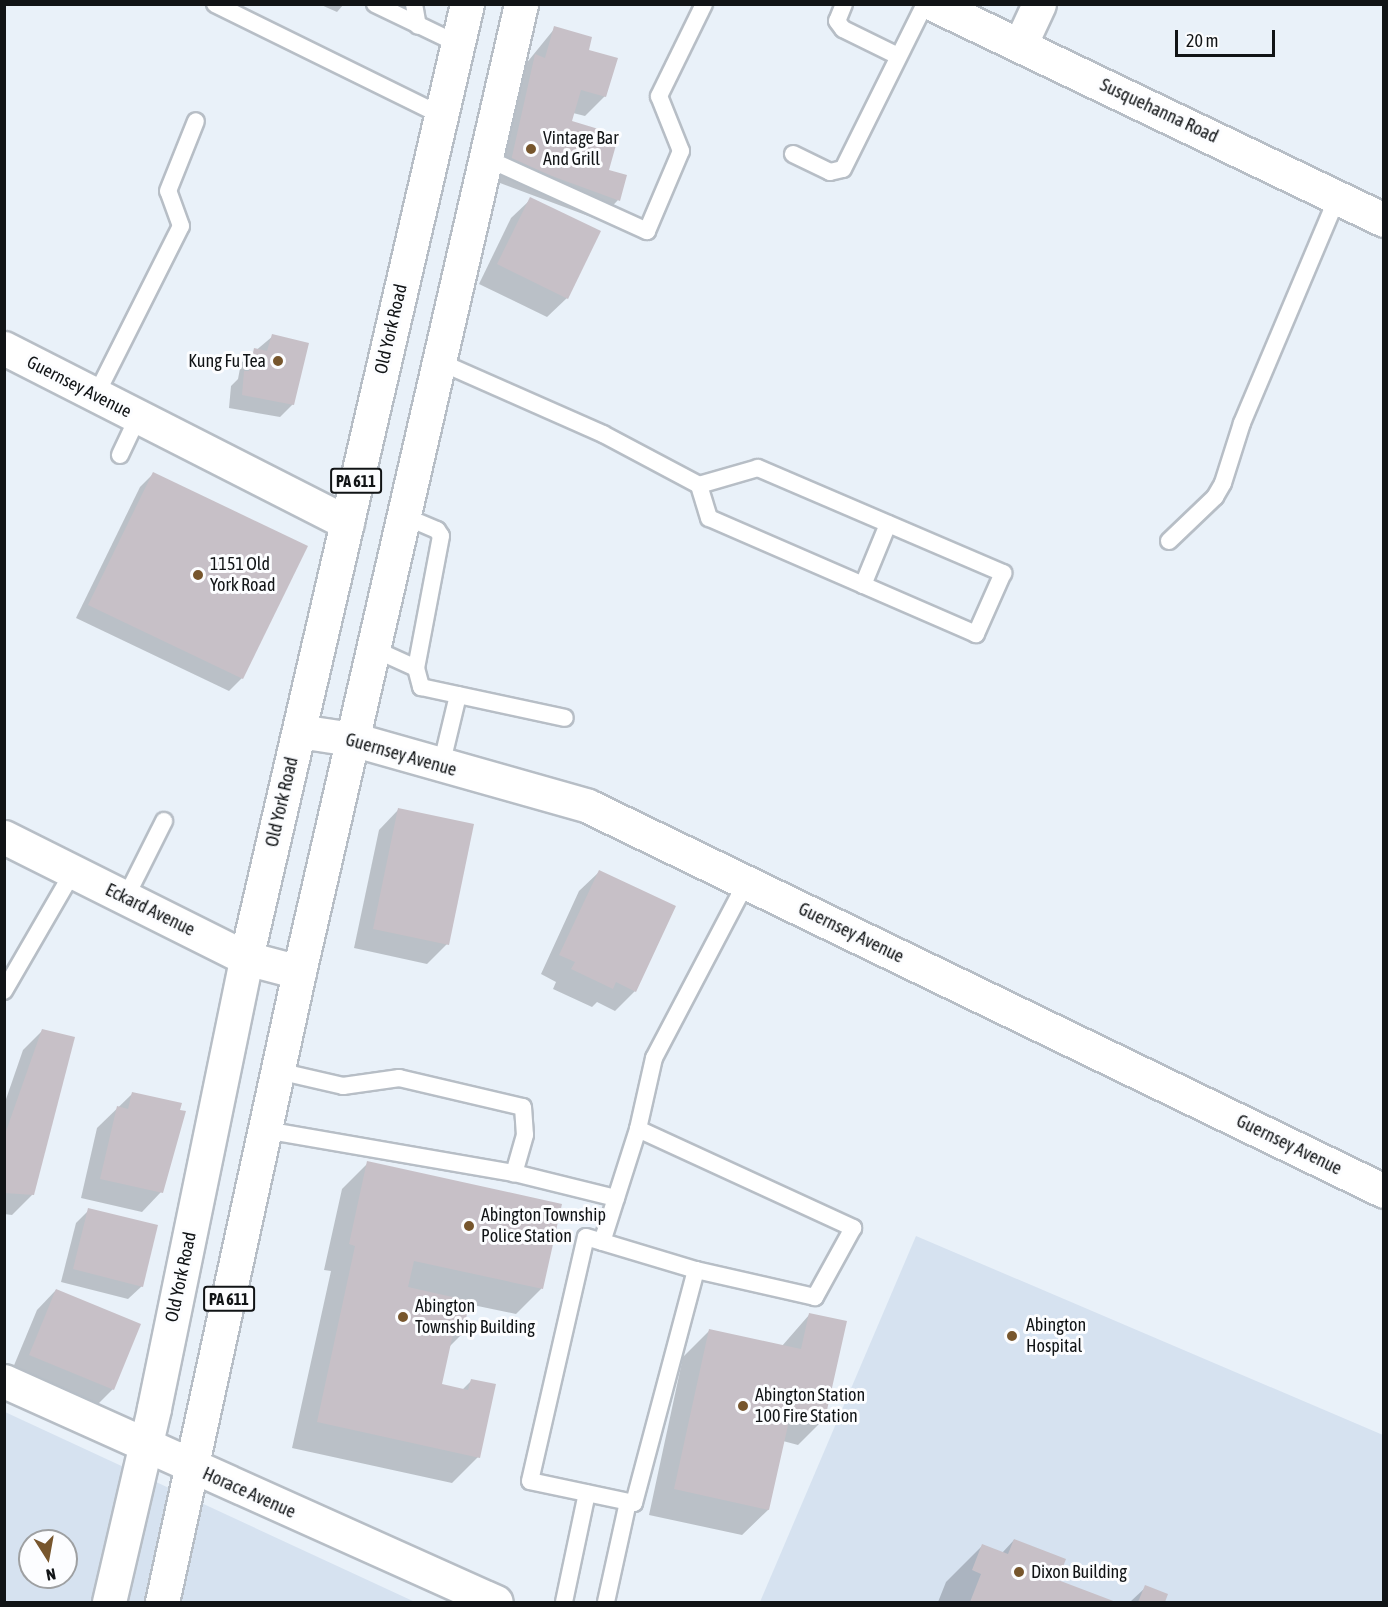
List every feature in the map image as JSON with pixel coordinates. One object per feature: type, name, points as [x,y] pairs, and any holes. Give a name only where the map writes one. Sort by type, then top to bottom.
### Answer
[{"type":"main road","name":"Old York Road","points":[[109,1602],[146,1445],[246,958],[468,4]]},
{"type":"main road","name":"PA 611","points":[[162,1602],[193,1468],[299,972],[521,4]]},
{"type":"main road","name":"Susquehanna Road","points":[[933,4],[1338,196],[1383,220]]},
{"type":"main road","points":[[1020,45],[1039,4]]},
{"type":"main road","name":"Guernsey Avenue","points":[[4,348],[347,523]]},
{"type":"main road","name":"Guernsey Avenue","points":[[299,731],[352,739],[588,806],[1383,1191]]},
{"type":"main road","name":"Eckard Avenue","points":[[4,837],[246,958],[299,972]]},
{"type":"main road","name":"Horace Avenue","points":[[4,1381],[495,1602]]},
{"type":"lane","points":[[215,4],[441,115]]},
{"type":"lane","points":[[375,4],[458,44]]},
{"type":"lane","points":[[414,4],[418,26]]},
{"type":"lane","points":[[486,158],[646,231],[681,151],[659,96],[704,4]]},
{"type":"lane","points":[[844,4],[839,25],[896,56]]},
{"type":"lane","points":[[793,154],[830,172],[843,169],[896,56],[925,4]]},
{"type":"lane","points":[[96,395],[181,226],[168,191],[196,122]]},
{"type":"lane","points":[[1169,541],[1215,497],[1223,483],[1242,423],[1338,196]]},
{"type":"lane","points":[[440,362],[603,434],[699,486],[709,518],[976,634],[1003,573],[758,468],[699,486]]},
{"type":"lane","points":[[120,455],[138,417]]},
{"type":"lane","points":[[404,516],[437,530],[441,536],[416,668],[421,687],[564,718]]},
{"type":"lane","points":[[863,585],[888,524]]},
{"type":"lane","points":[[374,649],[416,668]]},
{"type":"lane","points":[[441,766],[458,695]]},
{"type":"lane","points":[[126,897],[164,821]]},
{"type":"lane","points":[[4,991],[73,872]]},
{"type":"lane","points":[[602,1242],[638,1129],[654,1058],[746,883]]},
{"type":"lane","points":[[278,1071],[343,1086],[399,1077],[523,1107],[525,1135],[513,1173]]},
{"type":"lane","points":[[638,1129],[852,1228],[815,1297],[696,1270],[586,1237],[530,1481],[634,1503],[696,1270]]},
{"type":"lane","points":[[265,1130],[513,1173],[616,1198]]},
{"type":"lane","points":[[564,1602],[587,1493]]},
{"type":"lane","points":[[606,1602],[628,1502]]},
{"type":"shaded area","name":"Abington Hospital","points":[[916,1236],[1383,1435],[1383,1602],[760,1602]]},
{"type":"shaded area","points":[[5,1412],[415,1602],[5,1602]]},
{"type":"building","points":[[554,26],[592,37],[589,50],[618,58],[606,97],[581,90],[572,121],[605,131],[602,141],[616,145],[609,170],[627,175],[620,201],[511,161],[535,54],[545,58]]},
{"type":"building","points":[[530,197],[601,231],[568,299],[497,264]]},
{"type":"building","name":"Kung Fu Tea","points":[[272,334],[309,343],[294,405],[242,395],[244,371],[249,371],[254,348],[267,351]]},
{"type":"building","name":"1151 Old York Road","points":[[153,472],[308,546],[243,679],[88,605]]},
{"type":"building","points":[[398,808],[474,824],[449,945],[373,929]]},
{"type":"building","points":[[599,870],[676,906],[636,992],[616,982],[613,989],[571,969],[575,962],[559,955]]},
{"type":"building","points":[[42,1029],[75,1037],[34,1195],[4,1193],[4,1137]]},
{"type":"building","points":[[132,1092],[182,1103],[180,1110],[186,1111],[163,1193],[100,1179],[117,1106],[128,1109]]},
{"type":"building","name":"Abington Township Building","points":[[367,1161],[562,1204],[543,1289],[414,1261],[408,1287],[470,1301],[462,1336],[453,1334],[442,1384],[468,1390],[471,1379],[496,1384],[480,1458],[317,1422],[355,1246],[349,1244]]},
{"type":"building","points":[[88,1208],[158,1225],[143,1287],[73,1269]]},
{"type":"building","points":[[56,1289],[141,1324],[114,1390],[29,1355]]},
{"type":"building","points":[[809,1313],[847,1321],[825,1419],[791,1412],[769,1510],[674,1489],[709,1329],[801,1349]]},
{"type":"building","name":"Dixon Building","points":[[1014,1539],[1066,1559],[1058,1580],[1116,1602],[970,1602],[981,1574],[972,1570],[982,1544],[1008,1554]]},
{"type":"building","name":"Dixon Building","points":[[1145,1585],[1168,1594],[1165,1602],[1138,1602]]},
{"type":"place","name":"Vintage Bar And Grill","points":[[531,149]]},
{"type":"place","name":"Kung Fu Tea","points":[[278,361]]},
{"type":"place","name":"1151 Old York Road","points":[[198,575]]},
{"type":"place","name":"Abington Township Police Station","points":[[469,1226]]},
{"type":"place","name":"Abington Township Building","points":[[403,1317]]},
{"type":"place","name":"Abington Hospital","points":[[1012,1336]]},
{"type":"place","name":"Abington Station 100 Fire Station","points":[[743,1406]]},
{"type":"place","name":"Dixon Building","points":[[1019,1572]]}]
